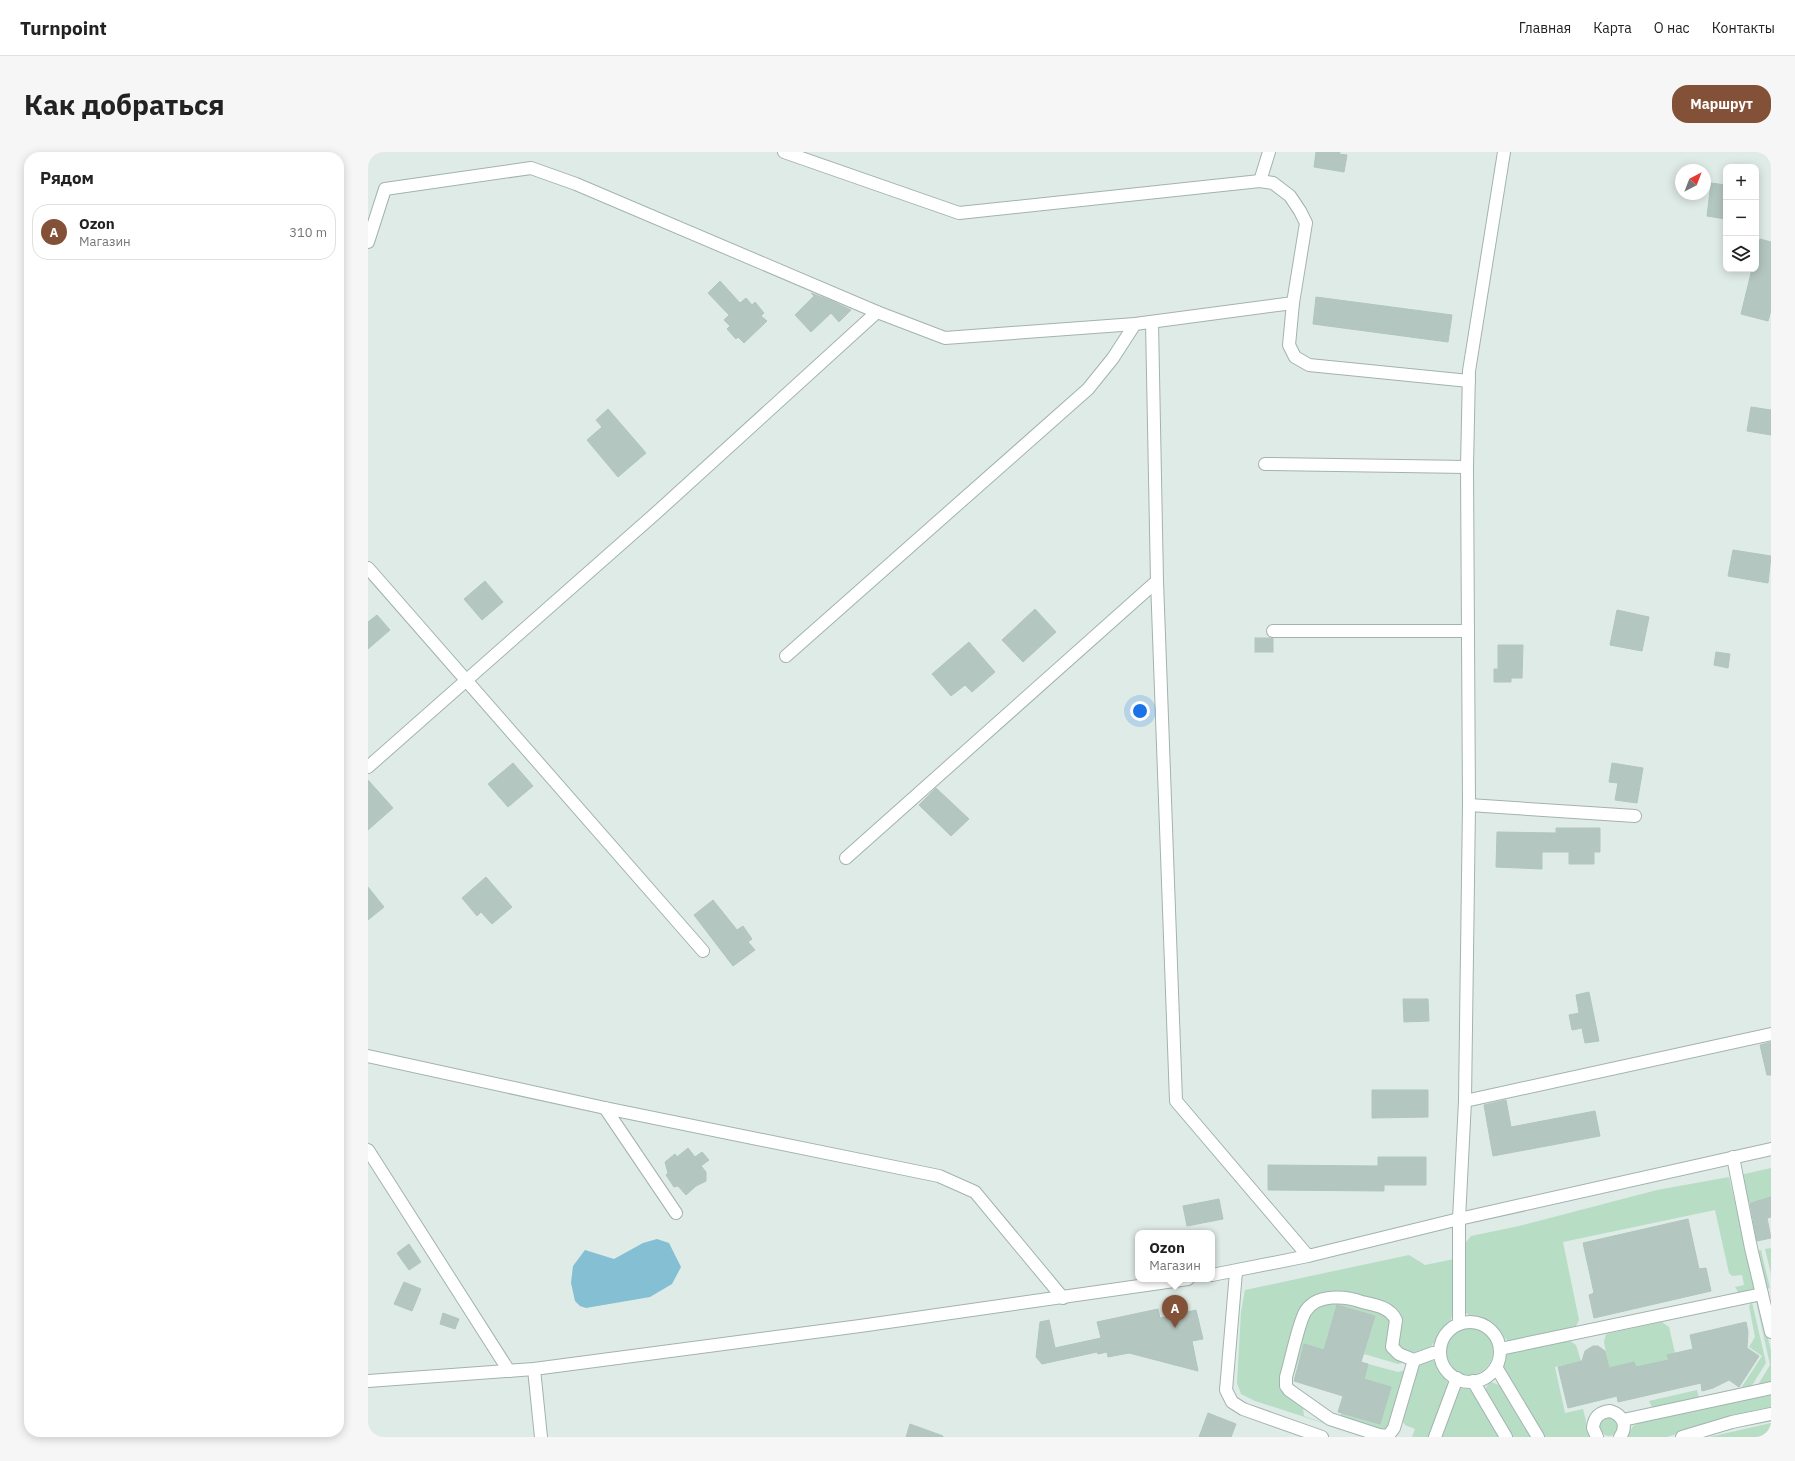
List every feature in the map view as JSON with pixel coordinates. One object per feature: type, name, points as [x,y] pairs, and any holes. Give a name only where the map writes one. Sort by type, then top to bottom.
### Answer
[{"type":"street","points":[[784,152],[959,213],[1260,181],[1273,183],[1290,196],[1306,223],[1293,303],[1289,345],[1295,357],[1309,365],[1469,381]]},
{"type":"street","points":[[1260,181],[1269,152]]},
{"type":"street","points":[[1459,1324],[1459,1220],[1465,1101],[1469,805],[1467,467],[1469,381],[1504,152]]},
{"type":"street","points":[[368,242],[385,189],[531,168],[576,184],[878,312],[945,338],[1135,324],[1293,303]]},
{"type":"street","points":[[368,767],[650,518],[878,312]]},
{"type":"street","points":[[1152,322],[1157,581],[1176,1101],[1308,1256]]},
{"type":"street","points":[[786,656],[1088,389],[1113,358],[1135,324]]},
{"type":"street","points":[[1265,464],[1467,467]]},
{"type":"street","points":[[368,568],[703,951]]},
{"type":"street","points":[[846,858],[1157,581]]},
{"type":"street","points":[[1273,631],[1468,631]]},
{"type":"street","points":[[1469,805],[1635,816]]},
{"type":"street","points":[[1465,1101],[1771,1034]]},
{"type":"street","points":[[368,1056],[605,1108],[939,1176],[975,1192],[1063,1298]]},
{"type":"street","points":[[605,1108],[676,1214]]},
{"type":"street","points":[[1215,1275],[1236,1272],[1308,1256],[1771,1148]]},
{"type":"street","points":[[368,1150],[509,1370]]},
{"type":"street","points":[[1733,1157],[1771,1332]]},
{"type":"street","points":[[1236,1272],[1226,1390],[1232,1402],[1243,1409],[1322,1437]]},
{"type":"street","points":[[368,1381],[534,1369],[1063,1298],[1168,1282]]},
{"type":"street","points":[[1500,1349],[1762,1294]]},
{"type":"street","points":[[1414,1360],[1394,1428],[1388,1436],[1379,1435],[1330,1419],[1292,1392],[1286,1386],[1286,1377],[1306,1311],[1314,1303],[1332,1298],[1351,1298],[1390,1311],[1396,1320],[1392,1347],[1399,1354],[1414,1360],[1433,1353],[1440,1353]]},
{"type":"street","points":[[1468,1322],[1486,1326],[1497,1340],[1500,1349],[1496,1367],[1486,1377],[1473,1381],[1463,1381],[1447,1371],[1442,1363],[1440,1353],[1445,1336],[1451,1328],[1468,1322]]},
{"type":"street","points":[[1496,1367],[1538,1437]]},
{"type":"street","points":[[534,1369],[541,1437]]},
{"type":"street","points":[[1435,1437],[1457,1378]]},
{"type":"street","points":[[1473,1381],[1506,1437]]},
{"type":"street","points":[[1623,1420],[1771,1388]]},
{"type":"street","points":[[1597,1437],[1593,1428],[1596,1417],[1610,1411],[1620,1416],[1623,1420],[1624,1431],[1620,1437]]},
{"type":"street","points":[[1682,1437],[1732,1422],[1771,1414]]},
{"type":"green space","points":[[1771,1168],[1771,1197],[1747,1203],[1740,1175]]},
{"type":"green space","points":[[1729,1177],[1755,1287],[1753,1291],[1741,1293],[1738,1292],[1735,1287],[1744,1285],[1742,1275],[1732,1276],[1729,1273],[1715,1210],[1563,1242],[1579,1320],[1575,1328],[1508,1341],[1488,1322],[1472,1317],[1466,1313],[1466,1242],[1471,1236],[1519,1226],[1657,1190]]},
{"type":"green space","points":[[1771,1248],[1771,1274],[1765,1249]]},
{"type":"green space","points":[[1761,1250],[1770,1288],[1767,1289],[1757,1251]]},
{"type":"green space","points":[[1409,1255],[1425,1265],[1454,1259],[1453,1313],[1450,1322],[1430,1348],[1421,1352],[1411,1352],[1402,1349],[1398,1345],[1402,1319],[1394,1307],[1352,1293],[1341,1291],[1317,1296],[1281,1376],[1303,1408],[1304,1416],[1366,1437],[1255,1401],[1241,1394],[1237,1383],[1241,1312],[1245,1290]]},
{"type":"green space","points":[[1341,1301],[1383,1313],[1390,1318],[1402,1363],[1398,1364],[1364,1354],[1375,1316],[1337,1305],[1324,1350],[1304,1344],[1292,1381],[1291,1378],[1308,1318],[1318,1308],[1327,1304]]},
{"type":"green space","points":[[1756,1301],[1760,1305],[1771,1351],[1771,1384],[1756,1388],[1770,1365]]},
{"type":"green space","points":[[1752,1302],[1766,1363],[1749,1390],[1741,1388],[1762,1356],[1749,1347],[1755,1337],[1749,1306]]},
{"type":"green space","points":[[1662,1322],[1669,1327],[1675,1353],[1668,1355],[1669,1360],[1636,1367],[1634,1362],[1609,1368],[1604,1342],[1606,1334]]},
{"type":"green space","points":[[1464,1327],[1474,1327],[1483,1331],[1489,1337],[1493,1346],[1493,1356],[1489,1365],[1483,1371],[1474,1375],[1464,1375],[1455,1371],[1449,1365],[1445,1356],[1445,1346],[1449,1337],[1455,1331]]},
{"type":"green space","points":[[1570,1341],[1576,1345],[1581,1361],[1555,1367],[1565,1413],[1583,1409],[1590,1437],[1543,1437],[1503,1370],[1504,1359],[1509,1353]]},
{"type":"green space","points":[[1431,1359],[1436,1363],[1448,1383],[1428,1437],[1412,1437],[1415,1429],[1405,1425],[1402,1420],[1418,1366]]},
{"type":"green space","points":[[1368,1364],[1398,1372],[1405,1370],[1389,1426],[1386,1431],[1340,1418],[1341,1413],[1380,1424],[1391,1387],[1364,1379]]},
{"type":"green space","points":[[1491,1382],[1499,1385],[1531,1437],[1513,1437],[1486,1392],[1486,1387]]},
{"type":"green space","points":[[1462,1387],[1471,1390],[1499,1437],[1441,1437],[1458,1392]]},
{"type":"green space","points":[[1697,1390],[1700,1401],[1653,1409],[1649,1401]]},
{"type":"green space","points":[[1771,1393],[1771,1409],[1730,1417],[1667,1437],[1627,1437],[1633,1426],[1640,1422]]},
{"type":"green space","points":[[1605,1418],[1613,1418],[1618,1423],[1616,1434],[1613,1436],[1605,1436],[1600,1431],[1600,1423]]},
{"type":"green space","points":[[1771,1423],[1771,1437],[1709,1437]]},
{"type":"water","points":[[657,1239],[669,1243],[681,1267],[672,1284],[650,1297],[586,1308],[580,1306],[575,1301],[571,1283],[573,1266],[585,1250],[614,1259],[643,1243]]},
{"type":"building","points":[[1316,152],[1340,152],[1339,154],[1347,155],[1344,172],[1314,167]]},
{"type":"building","points":[[1711,183],[1723,185],[1723,219],[1707,216],[1709,200],[1711,200]]},
{"type":"building","points":[[1760,239],[1771,242],[1771,310],[1768,321],[1741,314],[1751,272],[1759,272]]},
{"type":"building","points":[[720,281],[740,303],[746,298],[752,305],[755,302],[764,313],[761,316],[767,321],[744,343],[738,337],[736,339],[727,329],[730,326],[724,320],[729,315],[708,293]]},
{"type":"building","points":[[811,293],[851,310],[839,322],[831,313],[811,332],[795,315],[814,296]]},
{"type":"building","points":[[1316,297],[1452,315],[1448,342],[1313,324]]},
{"type":"building","points":[[1751,407],[1771,410],[1771,435],[1747,431]]},
{"type":"building","points":[[608,409],[646,453],[618,477],[587,440],[602,427],[596,420]]},
{"type":"building","points":[[1733,550],[1771,556],[1768,583],[1728,576]]},
{"type":"building","points":[[485,581],[503,602],[482,620],[464,599]]},
{"type":"building","points":[[1035,609],[1056,632],[1023,662],[1002,640]]},
{"type":"building","points":[[1617,610],[1649,617],[1642,651],[1610,645]]},
{"type":"building","points":[[377,615],[390,630],[368,649],[368,622]]},
{"type":"building","points":[[1255,638],[1273,638],[1273,652],[1255,652]]},
{"type":"building","points":[[969,642],[995,672],[972,692],[965,685],[951,696],[932,674]]},
{"type":"building","points":[[1498,645],[1523,645],[1522,678],[1511,678],[1511,682],[1494,682],[1494,669],[1498,669]]},
{"type":"building","points":[[1716,652],[1730,654],[1728,668],[1714,665]]},
{"type":"building","points":[[513,763],[533,786],[508,807],[488,784]]},
{"type":"building","points":[[1612,763],[1643,768],[1637,803],[1615,800],[1618,783],[1609,782]]},
{"type":"building","points":[[368,780],[393,808],[368,830]]},
{"type":"building","points":[[936,788],[969,819],[951,836],[919,805]]},
{"type":"building","points":[[1556,828],[1600,828],[1600,852],[1594,852],[1594,864],[1569,864],[1569,852],[1542,852],[1542,869],[1496,867],[1497,832],[1556,833]]},
{"type":"building","points":[[486,877],[512,907],[492,924],[481,912],[477,916],[462,898]]},
{"type":"building","points":[[368,887],[384,907],[368,920]]},
{"type":"building","points":[[713,900],[737,930],[743,926],[752,939],[748,942],[755,950],[733,966],[694,915]]},
{"type":"building","points":[[1589,992],[1599,1041],[1585,1043],[1582,1028],[1572,1030],[1569,1015],[1579,1013],[1576,995]]},
{"type":"building","points":[[1403,999],[1428,999],[1429,1021],[1404,1022]]},
{"type":"building","points":[[1771,1042],[1771,1075],[1767,1075],[1760,1045]]},
{"type":"building","points":[[1372,1090],[1428,1090],[1428,1117],[1372,1118]]},
{"type":"building","points":[[1506,1100],[1511,1127],[1595,1111],[1600,1136],[1493,1156],[1484,1105]]},
{"type":"building","points":[[688,1148],[695,1157],[702,1152],[709,1160],[701,1166],[706,1172],[706,1181],[696,1186],[686,1195],[678,1186],[674,1187],[666,1175],[668,1173],[665,1162],[675,1154],[677,1157]]},
{"type":"building","points":[[1378,1157],[1426,1157],[1426,1185],[1384,1185],[1384,1191],[1268,1190],[1268,1165],[1378,1166]]},
{"type":"building","points":[[1771,1197],[1771,1217],[1767,1218],[1771,1238],[1757,1241],[1750,1203]]},
{"type":"building","points":[[1219,1199],[1223,1219],[1187,1226],[1183,1206]]},
{"type":"building","points":[[1688,1219],[1699,1269],[1706,1268],[1711,1291],[1594,1318],[1589,1295],[1594,1293],[1583,1243]]},
{"type":"building","points":[[409,1244],[421,1262],[409,1270],[397,1253]]},
{"type":"building","points":[[404,1282],[421,1289],[412,1311],[394,1304]]},
{"type":"building","points":[[1337,1305],[1375,1316],[1361,1362],[1368,1364],[1364,1379],[1391,1387],[1380,1424],[1338,1412],[1343,1396],[1294,1381],[1304,1344],[1324,1350]]},
{"type":"building","points":[[1158,1309],[1160,1318],[1196,1310],[1203,1339],[1192,1341],[1198,1371],[1129,1353],[1108,1357],[1107,1352],[1098,1354],[1097,1352],[1042,1364],[1036,1357],[1040,1322],[1049,1320],[1055,1348],[1101,1338],[1097,1322]]},
{"type":"building","points":[[443,1313],[459,1319],[455,1329],[440,1324]]},
{"type":"building","points":[[1746,1322],[1748,1332],[1747,1348],[1759,1356],[1739,1387],[1729,1380],[1713,1388],[1702,1391],[1701,1383],[1618,1402],[1617,1396],[1568,1408],[1558,1367],[1582,1361],[1585,1351],[1593,1346],[1598,1346],[1605,1351],[1609,1368],[1634,1362],[1636,1367],[1669,1360],[1667,1355],[1693,1349],[1690,1335]]},
{"type":"building","points":[[1208,1413],[1236,1424],[1231,1437],[1199,1437]]},
{"type":"building","points":[[910,1424],[943,1436],[943,1437],[906,1437]]},
{"type":"place","name":"Ozon","points":[[1175,1328]]}]
